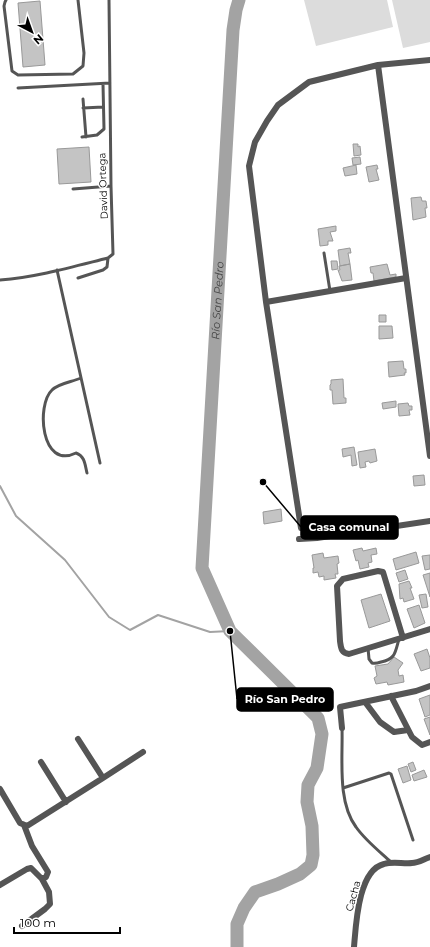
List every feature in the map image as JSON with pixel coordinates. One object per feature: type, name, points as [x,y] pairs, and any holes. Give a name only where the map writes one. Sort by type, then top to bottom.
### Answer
[{"type":"street","points":[[301,528],[266,302],[249,166],[255,142],[278,105],[309,82],[378,65],[430,60]]},
{"type":"street","points":[[378,65],[430,456]]},
{"type":"street","points":[[266,302],[406,278]]},
{"type":"street","points":[[299,539],[317,538],[430,521]]},
{"type":"street","points":[[401,639],[385,574],[378,571],[343,579],[337,586],[341,650],[345,653],[349,654],[401,639],[430,629]]},
{"type":"street","points":[[342,728],[340,707],[416,691],[430,686]]},
{"type":"street","points":[[391,696],[412,737],[422,745],[430,742]]},
{"type":"street","points":[[365,702],[380,722],[394,732],[408,730]]},
{"type":"street","points":[[78,739],[103,778]]},
{"type":"street","points":[[24,825],[27,826],[34,822],[143,752]]},
{"type":"street","points":[[41,762],[66,802]]},
{"type":"street","points":[[0,789],[20,823],[24,825],[32,846],[48,872],[46,877],[42,879]]},
{"type":"street","name":"Cacha","points":[[354,947],[358,908],[369,875],[375,868],[384,864],[414,863],[430,858]]},
{"type":"street","points":[[0,885],[31,868],[42,879],[49,892],[50,904],[45,910],[22,926]]},
{"type":"lane","points":[[6,0],[4,6],[12,71],[18,76],[25,76],[73,74],[83,66],[84,53],[78,0]]},
{"type":"lane","name":"David Ortega","points":[[78,278],[103,270],[107,267],[108,258],[112,256],[114,252],[111,186],[109,0]]},
{"type":"lane","points":[[18,88],[110,83]]},
{"type":"lane","points":[[82,137],[97,135],[104,129],[103,84]]},
{"type":"lane","points":[[83,99],[86,137]]},
{"type":"lane","points":[[83,108],[103,107]]},
{"type":"lane","points":[[73,188],[111,186]]},
{"type":"lane","points":[[324,253],[330,291]]},
{"type":"lane","points":[[0,280],[23,278],[108,258]]},
{"type":"lane","points":[[58,270],[100,463]]},
{"type":"lane","points":[[81,378],[52,390],[47,397],[43,412],[46,437],[51,450],[62,456],[69,456],[76,453],[81,454],[87,473]]},
{"type":"lane","points":[[368,648],[369,659],[375,664],[389,660],[394,656],[401,639]]},
{"type":"lane","points":[[342,728],[343,788],[351,820],[356,828],[392,863]]},
{"type":"lane","points":[[343,788],[389,773],[391,774],[413,840]]},
{"type":"shaded area","points":[[304,0],[387,0],[393,27],[316,46]]},
{"type":"shaded area","points":[[392,0],[430,0],[430,42],[403,48]]},
{"type":"building","points":[[40,1],[45,65],[23,67],[18,3]]},
{"type":"building","points":[[353,144],[358,144],[358,147],[360,146],[361,155],[354,156]]},
{"type":"building","points":[[89,147],[91,182],[59,184],[57,149]]},
{"type":"building","points":[[360,157],[361,164],[353,165],[352,158]]},
{"type":"building","points":[[356,165],[357,174],[345,176],[343,168]]},
{"type":"building","points":[[377,165],[378,169],[376,169],[379,180],[369,182],[366,167]]},
{"type":"building","points":[[421,197],[422,201],[426,201],[426,217],[413,220],[411,198]]},
{"type":"building","points":[[336,226],[336,231],[330,232],[333,241],[328,241],[328,245],[320,246],[318,229]]},
{"type":"building","points":[[350,248],[351,253],[348,253],[350,264],[340,266],[338,250]]},
{"type":"building","points":[[331,261],[337,261],[338,269],[332,270]]},
{"type":"building","points":[[350,264],[352,280],[342,281],[338,270],[340,270],[339,266]]},
{"type":"building","points":[[387,264],[390,275],[396,274],[396,277],[374,281],[373,273],[371,273],[370,267]]},
{"type":"building","points":[[379,315],[386,315],[386,322],[379,322]]},
{"type":"building","points":[[379,326],[392,326],[393,338],[379,339]]},
{"type":"building","points":[[403,361],[404,369],[406,369],[406,373],[404,373],[405,375],[389,377],[388,362]]},
{"type":"building","points":[[343,379],[344,398],[346,398],[346,403],[333,404],[332,390],[330,390],[331,380]]},
{"type":"building","points":[[396,401],[396,407],[383,409],[382,403]]},
{"type":"building","points":[[408,403],[409,406],[412,406],[412,410],[409,410],[410,415],[399,416],[398,404]]},
{"type":"building","points":[[354,447],[357,465],[352,466],[351,455],[343,457],[342,449]]},
{"type":"building","points":[[375,449],[377,461],[370,463],[369,461],[365,462],[366,467],[360,468],[358,452]]},
{"type":"building","points":[[424,475],[425,485],[414,486],[413,476]]},
{"type":"building","points":[[281,509],[282,521],[264,524],[263,512]]},
{"type":"building","points":[[362,548],[363,551],[376,548],[377,554],[371,555],[372,562],[368,563],[369,567],[360,569],[358,560],[356,561],[353,550]]},
{"type":"building","points":[[416,552],[419,563],[396,570],[393,559]]},
{"type":"building","points":[[323,553],[324,558],[338,556],[338,574],[335,574],[336,578],[324,580],[324,576],[319,577],[318,572],[313,573],[314,568],[312,555]]},
{"type":"building","points":[[430,555],[430,569],[425,570],[422,556]]},
{"type":"building","points":[[405,570],[408,579],[399,582],[396,573]]},
{"type":"building","points":[[430,573],[430,597],[423,575]]},
{"type":"building","points":[[409,581],[414,599],[404,602],[403,598],[400,599],[399,584]]},
{"type":"building","points":[[381,594],[390,621],[369,628],[361,600]]},
{"type":"building","points":[[426,594],[428,607],[422,608],[419,595]]},
{"type":"building","points":[[419,605],[425,623],[414,628],[407,609]]},
{"type":"building","points":[[427,649],[430,658],[430,668],[421,671],[414,654]]},
{"type":"building","points":[[394,657],[403,663],[398,670],[399,676],[403,675],[404,682],[388,685],[387,682],[376,684],[374,678],[377,676],[375,666],[388,664]]},
{"type":"building","points":[[430,695],[430,715],[425,717],[419,699]]},
{"type":"building","points":[[430,717],[430,735],[424,719]]},
{"type":"building","points":[[413,762],[416,770],[411,772],[408,764]]},
{"type":"building","points":[[407,766],[411,780],[403,783],[398,769]]},
{"type":"building","points":[[424,770],[427,777],[414,781],[412,775]]},
{"type":"waterway","name":"Río San Pedro","points":[[237,947],[237,924],[244,908],[255,892],[300,874],[311,865],[313,855],[312,826],[307,802],[308,785],[317,768],[322,734],[318,718],[230,631],[202,568],[233,30],[239,0]]},
{"type":"waterway","points":[[0,486],[16,516],[65,560],[109,617],[130,630],[158,615],[210,632],[230,631]]},
{"type":"place","name":"Casa comunal","points":[[263,482]]},
{"type":"place","name":"Río San Pedro","points":[[230,631]]}]
